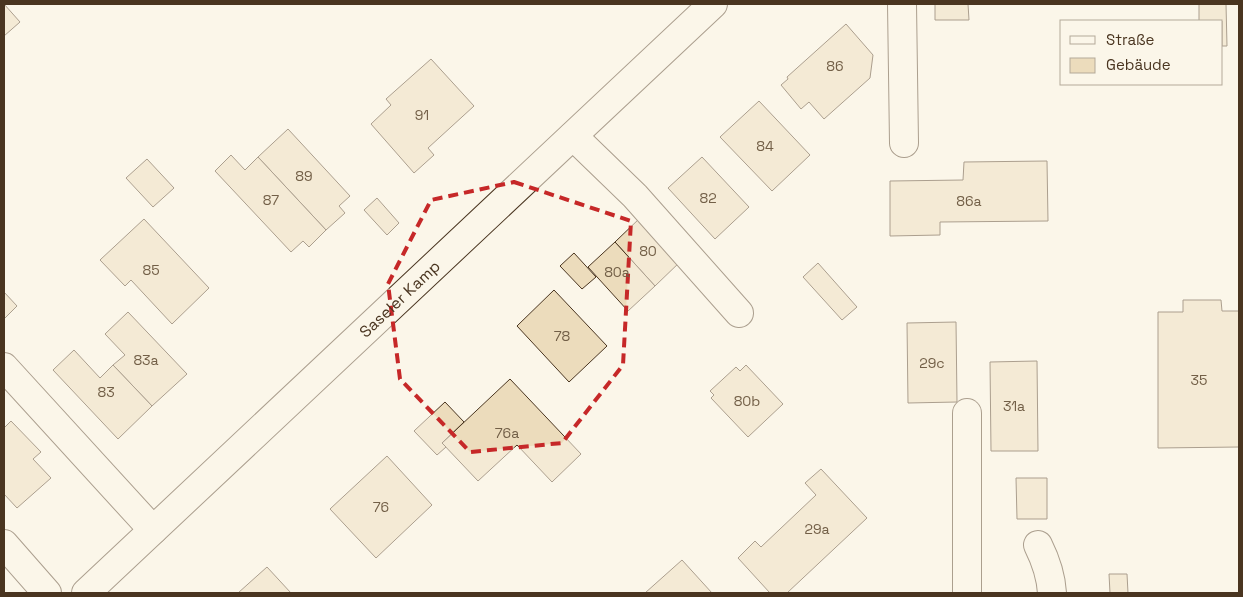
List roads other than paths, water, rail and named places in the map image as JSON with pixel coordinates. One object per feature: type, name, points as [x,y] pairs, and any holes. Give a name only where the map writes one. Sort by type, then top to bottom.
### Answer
[{"type":"street","name":"Saseler Kamp","points":[[86,593],[713,4]]},
{"type":"street","points":[[902,4],[904,143]]},
{"type":"street","points":[[572,136],[635,196],[738,313]]},
{"type":"street","points":[[4,367],[153,530]]},
{"type":"street","points":[[967,413],[967,593]]},
{"type":"street","points":[[4,544],[47,593]]},
{"type":"street","points":[[1038,545],[1046,562],[1052,583],[1052,593]]}]
